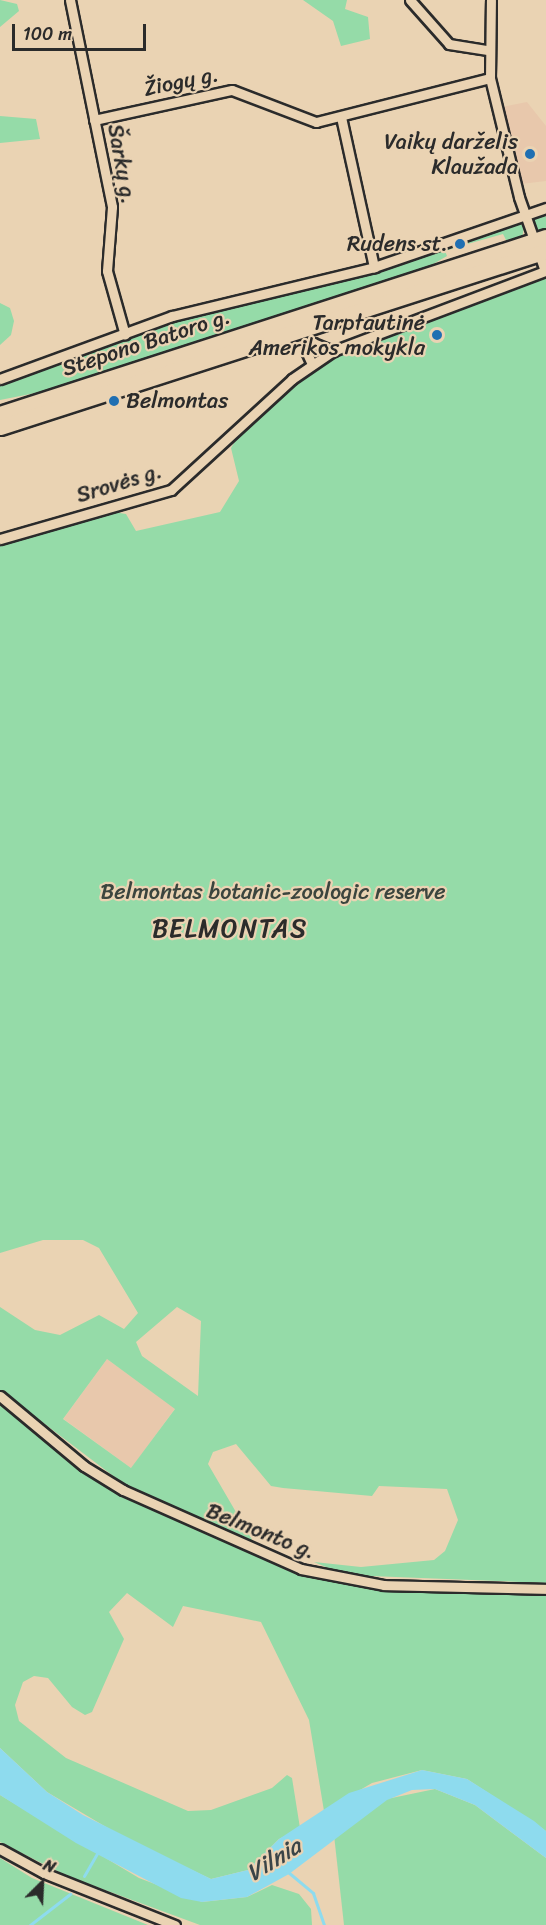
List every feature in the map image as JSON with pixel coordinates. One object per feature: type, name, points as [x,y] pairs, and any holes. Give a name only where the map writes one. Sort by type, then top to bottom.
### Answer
[{"type":"main road","name":"Stepono Batoro g.","points":[[0,414],[541,246]]},
{"type":"main road","name":"Stepono Batoro g.","points":[[0,427],[541,246]]},
{"type":"street","name":"Šarkų g.","points":[[70,0],[112,207],[107,271],[125,335]]},
{"type":"street","points":[[410,0],[449,44],[488,50]]},
{"type":"street","points":[[490,0],[488,50],[490,78],[523,212],[541,246]]},
{"type":"street","name":"Žiogų g.","points":[[94,120],[232,90],[298,119],[341,117],[490,78]]},
{"type":"street","points":[[341,117],[374,267]]},
{"type":"street","name":"Stepono Batoro g.","points":[[0,379],[254,292],[374,267],[523,212],[546,208]]},
{"type":"street","name":"Srovės g.","points":[[0,539],[171,490],[312,364],[333,351],[540,275],[545,271],[541,246]]},
{"type":"street","name":"Srovės g.","points":[[312,364],[306,351],[313,343],[333,351]]},
{"type":"street","name":"Belmonto g.","points":[[0,1396],[84,1466],[123,1490],[301,1569],[384,1585],[546,1589]]},
{"type":"street","points":[[0,1850],[44,1873],[176,1925]]},
{"type":"shaded area","name":"Vaikų darželis Klaužada","points":[[527,102],[546,126],[546,181],[521,184],[502,107]]},
{"type":"shaded area","points":[[107,1359],[175,1408],[131,1468],[64,1419]]},
{"type":"green space","points":[[0,0],[17,4],[19,11],[0,27]]},
{"type":"green space","points":[[303,0],[347,0],[345,9],[368,17],[370,39],[341,46],[333,21]]},
{"type":"green space","points":[[0,116],[36,119],[40,139],[0,143]]},
{"type":"green space","points":[[541,215],[547,217],[549,223],[547,229],[541,231],[535,229],[533,223],[535,217]]},
{"type":"green space","points":[[517,221],[524,227],[522,238],[507,242],[503,234],[464,245],[445,251],[447,256],[428,267],[66,387],[0,400],[0,386],[189,315],[371,270]]},
{"type":"green space","name":"Belmontas botanic-zoologic reserve","points":[[546,277],[546,1583],[345,1575],[314,1562],[361,1567],[434,1560],[445,1551],[458,1520],[447,1489],[379,1486],[372,1496],[271,1486],[236,1444],[213,1452],[208,1464],[254,1543],[129,1488],[0,1390],[0,1307],[35,1330],[60,1335],[99,1315],[124,1329],[138,1313],[99,1248],[83,1240],[43,1240],[0,1253],[0,544],[114,512],[126,514],[136,531],[220,512],[239,481],[231,448],[248,420],[292,379],[344,346]],"holes":[[[177,1307],[201,1321],[198,1396],[142,1356],[136,1342]],[[107,1359],[175,1409],[131,1468],[63,1419]]]},
{"type":"green space","points":[[0,303],[10,308],[14,321],[11,335],[0,345]]},
{"type":"green space","points":[[0,1402],[94,1477],[139,1504],[316,1579],[409,1592],[546,1595],[546,1831],[467,1779],[422,1770],[372,1783],[324,1811],[309,1720],[261,1622],[183,1606],[173,1627],[127,1593],[109,1612],[124,1639],[92,1712],[85,1715],[72,1707],[48,1678],[34,1676],[23,1682],[15,1705],[19,1721],[66,1758],[188,1811],[211,1810],[272,1788],[287,1775],[292,1778],[300,1828],[279,1839],[248,1870],[211,1879],[128,1840],[47,1792],[0,1748]]},
{"type":"green space","points":[[435,1789],[475,1805],[546,1858],[546,1925],[344,1925],[334,1835],[387,1799]]},
{"type":"green space","points":[[0,1795],[139,1878],[202,1902],[247,1897],[272,1885],[299,1894],[311,1909],[312,1925],[200,1925],[67,1876],[0,1842]]},
{"type":"green space","points":[[0,1858],[32,1878],[148,1925],[0,1925]]},
{"type":"water","name":"Vilnia","points":[[0,1748],[47,1792],[83,1815],[211,1879],[248,1870],[279,1839],[349,1793],[422,1770],[467,1779],[534,1821],[546,1831],[546,1858],[475,1805],[435,1789],[412,1790],[387,1800],[289,1874],[247,1897],[202,1902],[181,1898],[76,1843],[0,1795]]},
{"type":"waterway","points":[[84,1876],[98,1852]]},
{"type":"waterway","name":"Vilnia","points":[[288,1872],[313,1893],[324,1925]]},
{"type":"waterway","points":[[30,1925],[70,1894]]},
{"type":"place","name":"Vaikų darželis Klaužada","points":[[530,154]]},
{"type":"place","name":"Rudens st.","points":[[460,244]]},
{"type":"place","name":"Tarptautinė Amerikos mokykla","points":[[437,335]]},
{"type":"place","name":"Belmontas","points":[[114,401]]},
{"type":"district","name":"BELMONTAS","points":[[230,929]]}]
